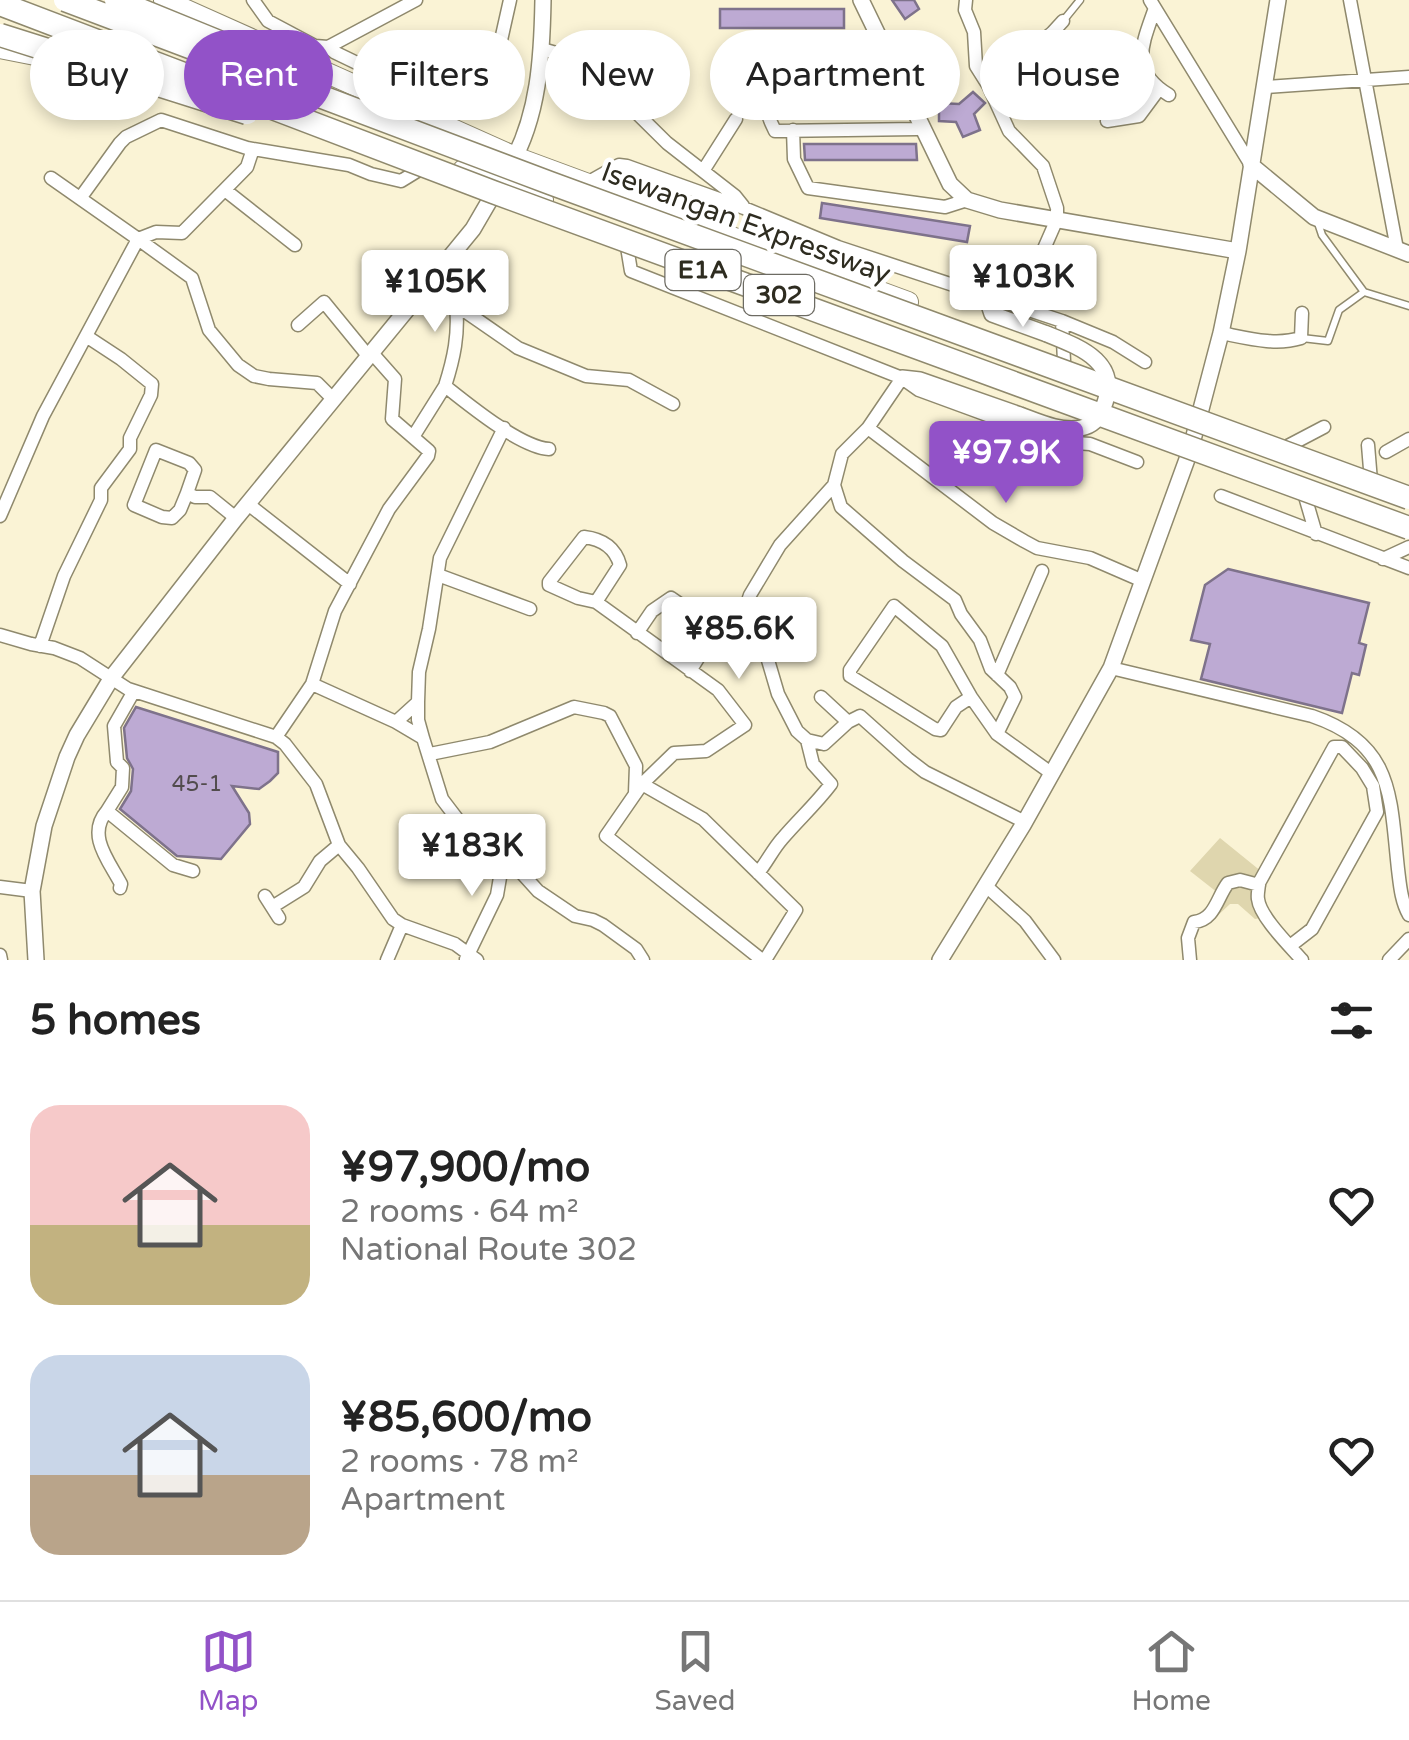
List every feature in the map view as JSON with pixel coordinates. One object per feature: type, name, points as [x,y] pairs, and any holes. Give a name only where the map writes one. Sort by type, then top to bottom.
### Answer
[{"type":"highway","points":[[0,13],[7,0]]},
{"type":"highway","name":"Isewangan Expressway","points":[[65,0],[550,183],[1409,497]]},
{"type":"highway","points":[[116,0],[550,183]]},
{"type":"highway","name":"302","points":[[164,0],[353,76]]},
{"type":"highway","name":"Isewangan Expressway","points":[[0,4],[1409,530]]},
{"type":"highway","points":[[0,35],[497,187]]},
{"type":"highway","name":"302","points":[[0,48],[144,76],[323,122],[625,234],[1068,411],[1409,530]]},
{"type":"highway","name":"302","points":[[448,120],[515,157],[1064,361],[1409,497]]},
{"type":"street","points":[[253,0],[268,21],[285,30]]},
{"type":"street","points":[[333,44],[416,0]]},
{"type":"street","points":[[503,30],[510,0]]},
{"type":"street","points":[[36,960],[32,891],[44,826],[77,734],[112,677],[236,518],[473,229],[515,157],[529,121],[542,49],[542,0]]},
{"type":"street","points":[[860,0],[876,30]]},
{"type":"street","points":[[966,0],[980,72]]},
{"type":"street","points":[[940,960],[1025,822],[1111,668],[1190,451],[1238,250],[1278,0]]},
{"type":"street","points":[[1350,0],[1403,251]]},
{"type":"street","points":[[1153,4],[1250,165],[1317,218],[1403,251]]},
{"type":"street","points":[[1107,121],[1139,116],[1164,92],[1142,70],[1142,50],[1153,4]]},
{"type":"street","points":[[1055,30],[1063,21]]},
{"type":"street","points":[[542,49],[592,68],[667,142],[736,196],[744,208]]},
{"type":"street","points":[[1265,87],[1409,77]]},
{"type":"street","points":[[81,197],[126,137],[160,120],[254,149],[349,165],[401,181],[433,161]]},
{"type":"street","points":[[400,151],[410,120]]},
{"type":"street","points":[[703,170],[735,120]]},
{"type":"street","points":[[770,120],[775,132],[917,129],[922,125]]},
{"type":"street","points":[[920,120],[950,184],[967,200],[1000,210],[1238,250]]},
{"type":"street","points":[[902,378],[920,380],[1052,426],[1082,428],[1092,424],[1108,395],[1107,374],[1079,347],[992,314],[990,308],[997,300],[1032,276],[1057,218],[1043,166],[1009,131],[1004,120]]},
{"type":"street","points":[[793,130],[794,158],[808,188],[945,207],[967,200]]},
{"type":"street","points":[[0,516],[44,416],[138,239],[156,232],[182,233],[247,167],[254,149]]},
{"type":"street","points":[[587,184],[619,165],[627,166],[838,247],[1062,321],[1113,342],[1145,362]]},
{"type":"street","points":[[51,178],[192,278],[205,322],[238,365],[254,376],[316,382],[333,399]]},
{"type":"street","points":[[225,190],[295,245]]},
{"type":"street","points":[[625,234],[631,271],[902,378],[919,390],[1061,442],[1090,444],[1137,462]]},
{"type":"street","points":[[430,282],[518,348],[586,376],[628,380],[674,404]]},
{"type":"street","points":[[276,737],[312,684],[335,612],[389,509],[428,456],[428,451],[392,419],[395,380],[324,302],[298,325]]},
{"type":"street","points":[[413,437],[445,386],[454,356],[456,305]]},
{"type":"street","points":[[1221,333],[1258,341],[1295,341],[1301,338],[1302,313]]},
{"type":"street","points":[[1062,321],[1064,361]]},
{"type":"street","points":[[40,646],[64,576],[101,500],[102,488],[130,449],[130,438],[152,395],[152,384],[86,336]]},
{"type":"street","points":[[741,622],[750,595],[780,545],[834,485],[842,454],[868,428],[902,378]]},
{"type":"street","points":[[445,386],[536,448],[549,448]]},
{"type":"street","points":[[1028,430],[1068,411]]},
{"type":"street","points":[[1284,448],[1324,427]]},
{"type":"street","points":[[504,428],[444,549],[420,672],[418,720],[442,799],[458,820],[498,848],[538,891],[575,916],[603,925],[636,949],[642,960]]},
{"type":"street","points":[[868,428],[992,522],[1024,541],[1037,548],[1090,558],[1142,581]]},
{"type":"street","points":[[1386,452],[1409,438]]},
{"type":"street","points":[[1368,444],[1371,481]]},
{"type":"street","points":[[156,450],[189,462],[195,470],[187,493],[172,518],[134,506],[156,450]]},
{"type":"street","points":[[834,485],[840,507],[955,600],[980,640],[990,669],[1015,697],[997,734]]},
{"type":"street","points":[[187,493],[210,497],[236,518]]},
{"type":"street","points":[[1304,493],[1316,534]]},
{"type":"street","points":[[1221,496],[1409,568]]},
{"type":"street","points":[[248,504],[350,584]]},
{"type":"street","points":[[596,602],[620,564],[604,541],[584,536],[549,585],[596,602],[718,690],[744,725],[706,751],[674,753],[638,789],[606,836],[764,960],[796,910],[703,818],[638,789]]},
{"type":"street","points":[[1384,559],[1409,547]]},
{"type":"street","points":[[997,675],[1042,571]]},
{"type":"street","points":[[438,575],[530,609]]},
{"type":"street","points":[[637,633],[652,611],[671,598],[707,622]]},
{"type":"street","points":[[971,697],[956,707],[941,730],[935,729],[850,676],[850,670],[894,606],[942,646],[997,734],[1051,773]]},
{"type":"street","points":[[690,671],[703,650],[707,622],[716,608],[741,622],[761,643],[783,705],[797,731],[807,740],[824,744],[860,716],[926,772],[1025,822]]},
{"type":"street","points":[[0,635],[54,648],[80,658],[128,689],[276,737],[286,744],[316,784],[339,845],[393,919],[402,926],[455,944],[471,958],[497,895],[504,854]]},
{"type":"street","points":[[1111,668],[1312,716],[1354,736],[1376,760],[1389,791],[1401,894],[1409,915]]},
{"type":"street","points":[[312,684],[423,738]]},
{"type":"street","points":[[120,888],[97,840],[98,824],[122,787],[123,768],[117,762],[114,726],[134,691]]},
{"type":"street","points":[[822,697],[848,722]]},
{"type":"street","points":[[396,722],[418,702]]},
{"type":"street","points":[[430,754],[490,742],[582,708],[610,716],[636,766],[638,789]]},
{"type":"street","points":[[758,872],[830,784],[813,764],[807,740]]},
{"type":"street","points":[[1290,946],[1312,930],[1376,812],[1373,786],[1342,747],[1334,747],[1259,885],[1262,910],[1290,946],[1302,960]]},
{"type":"street","points":[[107,812],[174,865],[194,871]]},
{"type":"street","points":[[272,907],[304,887],[320,861],[339,845]]},
{"type":"street","points":[[1190,960],[1190,930],[1194,922],[1209,916],[1228,882],[1240,880],[1259,885]]},
{"type":"street","points":[[986,886],[1025,921],[1054,960]]},
{"type":"street","points":[[0,887],[32,891]]},
{"type":"street","points":[[388,960],[402,926]]},
{"type":"street","points":[[1389,960],[1409,939]]},
{"type":"street","points":[[1036,960],[1046,946]]},
{"type":"lane","points":[[1063,21],[1080,0]]},
{"type":"lane","points":[[1317,218],[1322,235],[1364,292],[1409,306]]},
{"type":"lane","points":[[1301,338],[1328,341],[1339,310],[1364,292]]},
{"type":"shaded area","points":[[1220,838],[1262,872],[1261,918],[1255,919],[1238,904],[1230,904],[1214,919],[1210,915],[1218,893],[1190,871]]},
{"type":"building","points":[[892,0],[914,0],[919,9],[905,19]]},
{"type":"building","points":[[720,9],[844,9],[844,28],[720,28]]},
{"type":"building","points":[[973,92],[980,98],[980,108],[974,114],[980,130],[963,137],[956,122],[939,121],[960,120],[960,103]]},
{"type":"building","points":[[804,144],[916,144],[917,160],[805,160]]},
{"type":"building","points":[[822,203],[970,226],[967,242],[820,218]]},
{"type":"building","points":[[1228,569],[1369,603],[1359,643],[1366,645],[1359,675],[1352,673],[1342,713],[1201,679],[1210,644],[1191,640],[1205,585]]},
{"type":"building","points":[[136,707],[278,752],[278,773],[270,781],[259,789],[232,786],[249,813],[250,824],[221,859],[177,856],[120,809],[131,791],[133,769],[127,758],[124,728]]}]
